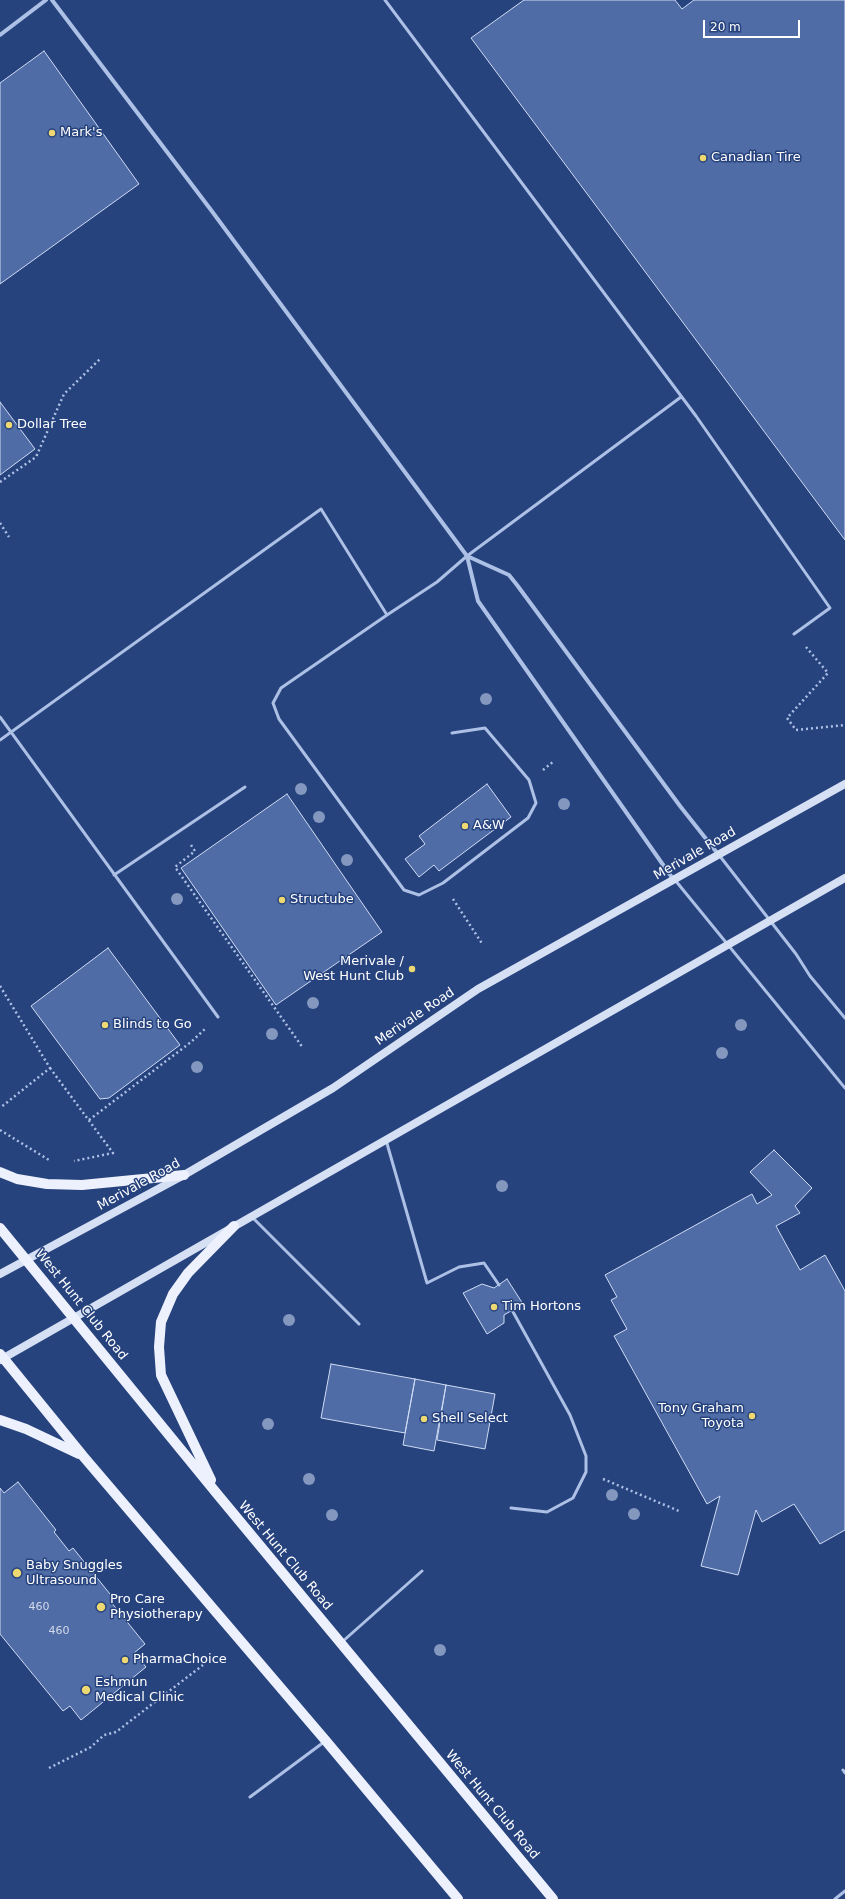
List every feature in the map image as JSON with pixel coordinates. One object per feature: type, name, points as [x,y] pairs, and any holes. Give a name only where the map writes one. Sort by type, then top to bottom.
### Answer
[{"type":"main road","name":"Merivale Road","points":[[0,1274],[184,1175],[333,1088],[478,989],[845,784]]},
{"type":"main road","points":[[458,1899],[1,1358],[75,1319],[234,1226],[541,1053],[845,878]]},
{"type":"main road","points":[[0,1172],[17,1179],[47,1184],[82,1185],[184,1175]]},
{"type":"main road","points":[[218,1495],[161,1375],[159,1347],[161,1322],[172,1294],[188,1272],[234,1226]]},
{"type":"main road","name":"West Hunt Club Road","points":[[0,1228],[27,1259],[218,1495],[553,1899]]},
{"type":"main road","points":[[0,1420],[26,1429],[83,1456]]},
{"type":"street","points":[[0,35],[46,0]]},
{"type":"street","points":[[52,0],[467,556],[478,601],[673,879]]},
{"type":"street","points":[[467,556],[509,575],[680,806],[718,854]]},
{"type":"lane","points":[[385,0],[681,397],[830,608],[794,634]]},
{"type":"lane","points":[[452,733],[485,728],[529,780],[536,803],[528,818],[443,884],[419,894],[404,890],[279,718],[273,703],[281,688],[437,582],[467,556],[681,397]]},
{"type":"lane","points":[[0,740],[321,509],[387,615]]},
{"type":"lane","points":[[0,717],[218,1017]]},
{"type":"lane","points":[[114,875],[245,787]]},
{"type":"lane","points":[[718,854],[796,954],[810,976],[845,1018]]},
{"type":"lane","points":[[673,879],[845,1088]]},
{"type":"lane","points":[[386,1139],[427,1283],[459,1268],[484,1263],[499,1285]]},
{"type":"lane","points":[[252,1216],[359,1324]]},
{"type":"lane","points":[[511,1508],[547,1512],[573,1498],[586,1472],[586,1456],[570,1415],[512,1310]]},
{"type":"lane","points":[[341,1644],[422,1571]]},
{"type":"lane","points":[[250,1797],[326,1741]]},
{"type":"lane","points":[[835,1899],[845,1891]]},
{"type":"path","points":[[0,482],[36,457],[64,394],[100,358]]},
{"type":"path","points":[[0,523],[9,537]]},
{"type":"path","points":[[794,634],[828,672],[787,718],[796,730],[845,726]]},
{"type":"path","points":[[182,830],[195,851],[175,867],[303,1048]]},
{"type":"path","points":[[455,901],[483,945]]},
{"type":"path","points":[[0,986],[50,1068],[113,1153],[70,1161]]},
{"type":"path","points":[[89,1120],[191,1042],[218,1017]]},
{"type":"path","points":[[0,1108],[50,1068]]},
{"type":"path","points":[[0,1130],[49,1161],[56,1161]]},
{"type":"path","points":[[586,1472],[679,1512]]},
{"type":"path","points":[[48,1768],[91,1747],[104,1735],[116,1732],[203,1665]]},
{"type":"building","name":"Canadian Tire","points":[[524,0],[675,0],[682,9],[694,0],[845,0],[845,540],[471,38]]},
{"type":"building","name":"Mark's","points":[[44,51],[139,184],[0,284],[0,83]]},
{"type":"building","name":"Dollar Tree","points":[[0,402],[35,449],[0,475]]},
{"type":"building","name":"A&W","points":[[487,784],[511,817],[439,871],[434,865],[419,877],[405,859],[425,844],[419,836]]},
{"type":"building","name":"Structube","points":[[287,794],[382,932],[276,1005],[181,868]]},
{"type":"building","name":"Blinds to Go","points":[[108,948],[180,1045],[109,1098],[100,1099],[31,1006]]},
{"type":"building","name":"Tony Graham Toyota","points":[[774,1150],[812,1188],[795,1206],[800,1213],[776,1226],[800,1270],[825,1255],[845,1291],[845,1530],[820,1544],[794,1504],[762,1522],[756,1510],[738,1575],[701,1566],[720,1496],[707,1504],[614,1336],[627,1329],[611,1300],[617,1297],[605,1275],[752,1194],[757,1204],[772,1195],[750,1172]]},
{"type":"building","name":"Tim Hortons","points":[[507,1279],[523,1304],[504,1315],[504,1323],[487,1334],[463,1293],[482,1284],[494,1288]]},
{"type":"building","points":[[331,1364],[415,1379],[405,1433],[321,1418]]},
{"type":"building","name":"Shell Select","points":[[415,1379],[446,1385],[434,1451],[403,1445]]},
{"type":"building","points":[[446,1385],[495,1394],[485,1449],[437,1440]]},
{"type":"building","points":[[18,1482],[56,1530],[54,1532],[69,1551],[73,1548],[114,1599],[111,1602],[145,1644],[134,1653],[146,1667],[81,1720],[70,1706],[63,1711],[0,1634],[0,1488],[4,1493]]},
{"type":"place","name":"Mark's","points":[[52,133]]},
{"type":"place","name":"Canadian Tire","points":[[703,158]]},
{"type":"place","name":"Dollar Tree","points":[[9,425]]},
{"type":"place","name":"A&W","points":[[465,826]]},
{"type":"place","name":"Structube","points":[[282,900]]},
{"type":"place","name":"Merivale / West Hunt Club","points":[[412,969]]},
{"type":"place","name":"Blinds to Go","points":[[105,1025]]},
{"type":"place","name":"Tim Hortons","points":[[494,1307]]},
{"type":"place","name":"Tony Graham Toyota","points":[[752,1416]]},
{"type":"place","name":"Shell Select","points":[[424,1419]]},
{"type":"place","name":"Baby Snuggles Ultrasound","points":[[17,1573]]},
{"type":"place","name":"Pro Care Physiotherapy","points":[[101,1607]]},
{"type":"place","name":"PharmaChoice","points":[[125,1660]]},
{"type":"place","name":"Eshmun Medical Clinic","points":[[86,1690]]}]
